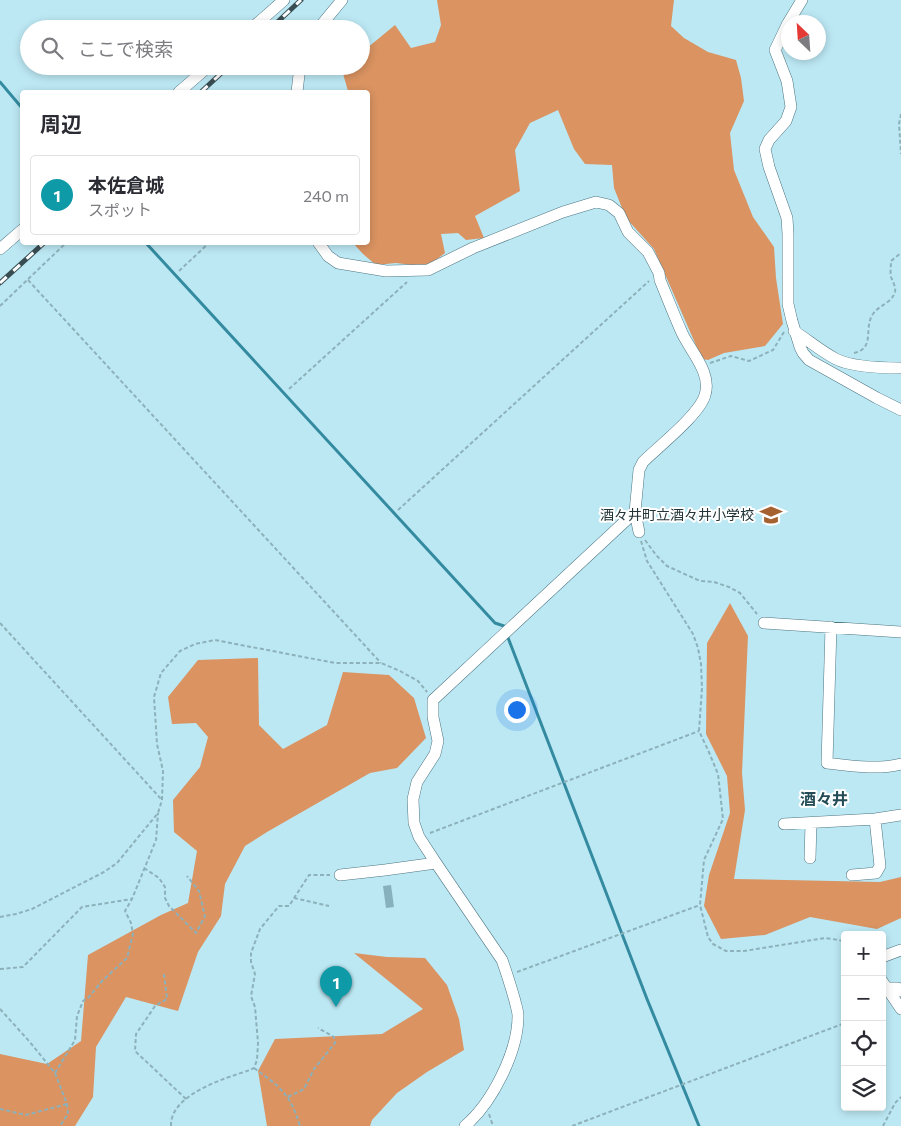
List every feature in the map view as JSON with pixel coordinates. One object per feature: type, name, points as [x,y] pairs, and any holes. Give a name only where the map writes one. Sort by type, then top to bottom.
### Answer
[{"type":"street","points":[[325,20],[342,0]]},
{"type":"street","points":[[802,0],[775,50],[787,81],[791,107],[786,121],[769,140],[765,149],[769,167],[787,218],[788,304],[793,326],[803,353],[809,360],[901,410]]},
{"type":"street","points":[[261,20],[280,3]]},
{"type":"street","points":[[181,90],[199,75]]},
{"type":"street","points":[[297,90],[299,75]]},
{"type":"street","points":[[320,245],[328,256],[338,263],[386,271],[428,270],[472,248],[563,212],[596,202],[609,205],[619,214],[628,232],[648,252],[683,334],[706,378],[706,395],[702,403],[690,418],[643,462],[639,470],[635,512],[638,532]]},
{"type":"street","points":[[0,249],[20,232]]},
{"type":"street","points":[[793,326],[837,360],[860,366],[901,368]]},
{"type":"street","points":[[465,1126],[486,1104],[507,1064],[515,1038],[518,1015],[508,975],[502,960],[419,837],[414,824],[413,798],[417,782],[435,754],[438,741],[433,717],[433,700],[635,512]]},
{"type":"street","points":[[764,623],[901,632]]},
{"type":"street","points":[[831,627],[827,763],[875,768],[901,764]]},
{"type":"street","points":[[784,824],[875,819],[901,815]]},
{"type":"street","points":[[852,874],[876,873],[880,866],[875,819]]},
{"type":"street","points":[[810,858],[811,823]]},
{"type":"street","points":[[340,875],[436,863]]},
{"type":"street","points":[[886,956],[901,950]]},
{"type":"street","points":[[886,985],[898,988],[901,991]]},
{"type":"street","points":[[886,987],[901,1009]]},
{"type":"path","points":[[901,114],[899,124],[901,154]]},
{"type":"path","points":[[0,306],[64,245]]},
{"type":"path","points":[[179,271],[207,245]]},
{"type":"path","points":[[847,353],[860,351],[864,348],[871,316],[892,299],[895,288],[891,276],[891,261],[901,253]]},
{"type":"path","points":[[289,389],[420,270]]},
{"type":"path","points":[[398,510],[658,273]]},
{"type":"path","points":[[28,280],[381,664]]},
{"type":"path","points":[[701,366],[731,356],[749,361],[773,350],[793,326]]},
{"type":"path","points":[[638,532],[667,566],[700,581],[714,582],[740,593],[764,623]]},
{"type":"path","points":[[638,532],[647,561],[693,634],[701,664],[702,688],[699,731],[718,774],[723,818],[704,860],[700,904],[708,936],[713,944],[726,951],[744,951],[825,938],[841,941]]},
{"type":"path","points":[[0,623],[162,800]]},
{"type":"path","points":[[55,1073],[75,1040],[77,1016],[83,1001],[127,958],[133,934],[131,923],[125,911],[132,899],[156,840],[158,813],[162,800],[163,771],[157,744],[154,697],[161,673],[180,651],[195,644],[215,640],[335,664],[381,664],[400,671],[418,681],[433,700]]},
{"type":"path","points":[[419,837],[699,731]]},
{"type":"path","points":[[0,917],[32,909],[104,872],[117,863],[158,813]]},
{"type":"path","points":[[144,868],[159,878],[165,887],[165,898],[169,906],[196,932],[205,916],[199,891],[187,876]]},
{"type":"path","points":[[171,1126],[173,1114],[186,1099],[214,1082],[254,1068],[257,1060],[258,1044],[255,1007],[251,996],[255,974],[251,954],[260,929],[279,906],[289,906],[309,876],[340,875]]},
{"type":"path","points":[[294,898],[329,906]]},
{"type":"path","points":[[0,969],[22,967],[82,908],[132,899]]},
{"type":"path","points":[[508,975],[700,904]]},
{"type":"path","points":[[164,974],[167,999],[155,1006],[136,1034],[135,1052],[186,1099]]},
{"type":"path","points":[[0,1009],[55,1073],[68,1104],[68,1114],[60,1126]]},
{"type":"path","points":[[572,1126],[841,1025]]},
{"type":"path","points":[[288,1097],[304,1088],[314,1069],[335,1043],[334,1037],[318,1028]]},
{"type":"path","points":[[254,1068],[278,1085],[288,1097],[296,1112],[300,1126]]},
{"type":"path","points":[[883,1126],[895,1103],[901,1097]]},
{"type":"path","points":[[0,1109],[26,1115],[68,1104]]},
{"type":"shaded area","points":[[437,0],[674,0],[671,26],[684,38],[708,52],[736,60],[744,101],[730,133],[734,170],[753,217],[774,247],[776,278],[783,324],[765,346],[724,353],[708,360],[702,359],[654,249],[626,218],[614,188],[612,165],[585,164],[574,149],[558,110],[530,123],[515,150],[520,191],[475,216],[484,238],[466,240],[458,233],[441,234],[445,253],[432,263],[420,266],[396,263],[376,265],[363,254],[355,245],[370,245],[370,90],[348,90],[343,75],[370,75],[370,46],[395,25],[411,48],[435,42],[441,25]]},
{"type":"shaded area","points":[[730,603],[748,636],[742,773],[745,810],[734,879],[880,882],[901,877],[901,918],[877,929],[810,917],[765,935],[721,939],[704,906],[709,875],[730,813],[727,776],[706,734],[707,643]]},
{"type":"shaded area","points":[[258,658],[259,725],[283,749],[327,725],[343,672],[389,675],[414,698],[426,738],[397,768],[370,773],[245,846],[225,884],[221,916],[198,952],[178,1011],[126,997],[96,1047],[93,1097],[75,1126],[0,1126],[0,1054],[47,1064],[81,1041],[88,955],[161,915],[188,903],[197,851],[174,832],[173,800],[200,767],[208,737],[196,723],[172,724],[168,697],[198,660]]},
{"type":"shaded area","points":[[354,953],[387,957],[425,958],[447,985],[459,1019],[464,1050],[397,1093],[372,1120],[370,1126],[267,1126],[258,1071],[275,1039],[382,1034],[423,1009]]},
{"type":"building","points":[[391,885],[394,907],[386,908],[383,886]]},
{"type":"waterway","points":[[0,82],[20,106]]},
{"type":"waterway","points":[[148,245],[495,623],[504,626],[505,629]]},
{"type":"waterway","points":[[507,635],[647,999],[699,1126]]},
{"type":"railway","points":[[280,20],[301,0]]},
{"type":"railway","points":[[203,90],[219,75]]},
{"type":"railway","points":[[0,283],[42,245]]},
{"type":"place","name":"酒々井町立酒々井小学校","points":[[771,515]]},
{"type":"place","name":"本佐倉城","points":[[336,1007]]},
{"type":"district","name":"酒々井","points":[[824,799]]}]
